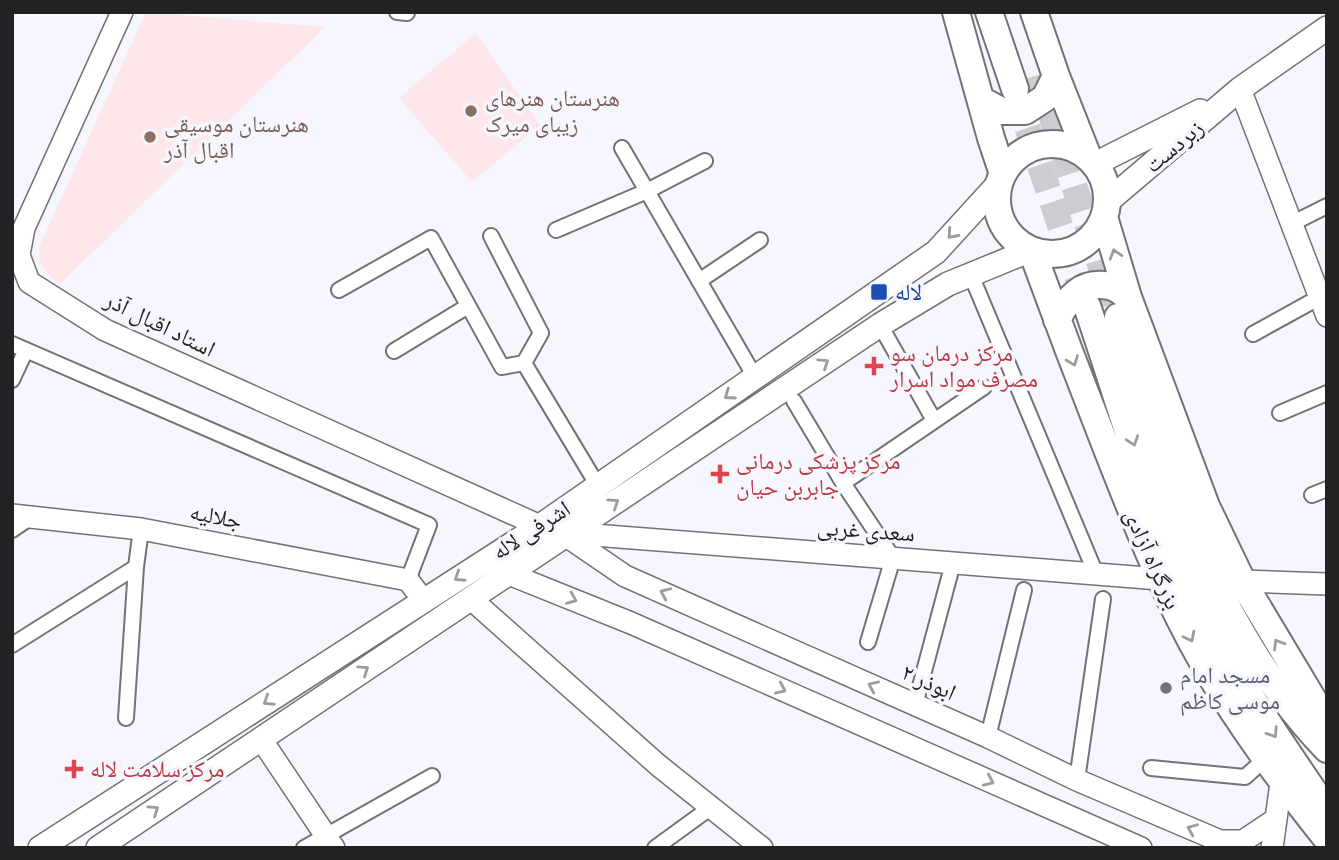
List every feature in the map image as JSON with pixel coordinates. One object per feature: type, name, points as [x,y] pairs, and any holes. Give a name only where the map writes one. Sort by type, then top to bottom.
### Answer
[{"type":"highway","points":[[956,12],[1001,179]]},
{"type":"highway","points":[[989,12],[1015,89]]},
{"type":"highway","points":[[1017,12],[1105,187],[1106,209],[1096,232],[1083,244],[1067,252],[1049,254],[1031,250],[1017,242],[1005,229],[998,213],[997,195],[1001,179],[1010,164],[1023,152],[1056,144],[1073,148],[1091,161]]},
{"type":"highway","points":[[981,100],[1002,111],[1025,111],[1045,98],[1047,75],[1034,12]]},
{"type":"highway","name":"بزرگراه آزادی","points":[[1106,209],[1121,300],[1176,497],[1204,560],[1242,631],[1278,691],[1327,749]]},
{"type":"highway","name":"بزرگراه آزادی","points":[[1031,250],[1132,514],[1160,579],[1205,665],[1265,759],[1327,839]]},
{"type":"highway","points":[[1057,320],[1067,300],[1084,287],[1109,286],[1121,300]]},
{"type":"highway","name":"بزرگراه آزادی","points":[[1121,300],[1206,506],[1242,581],[1327,723]]},
{"type":"highway","name":"بزرگراه آزادی","points":[[1087,306],[1155,506],[1188,584],[1223,651],[1272,731],[1327,811]]},
{"type":"main road","name":"زبردست","points":[[1106,209],[1240,89],[1327,29]]},
{"type":"main road","name":"زبردست","points":[[1091,161],[1240,89]]},
{"type":"main road","name":"اشرفی لاله","points":[[40,848],[540,526],[936,251],[1001,179]]},
{"type":"main road","name":"اشرفی لاله","points":[[97,848],[880,325],[948,284],[1031,250]]},
{"type":"street","name":"استاد اقبال آذر","points":[[122,12],[24,228],[19,255],[29,282],[106,330],[540,526]]},
{"type":"street","points":[[397,12],[407,13]]},
{"type":"street","points":[[1240,89],[1323,306],[1253,334]]},
{"type":"street","points":[[622,148],[755,377]]},
{"type":"street","points":[[556,230],[647,191],[705,161]]},
{"type":"street","points":[[1293,223],[1327,206]]},
{"type":"street","points":[[491,236],[541,333],[524,363]]},
{"type":"street","points":[[339,290],[431,239],[502,367],[524,363]]},
{"type":"street","points":[[699,281],[760,240]]},
{"type":"street","points":[[971,275],[1096,574]]},
{"type":"street","points":[[394,351],[468,306]]},
{"type":"street","points":[[880,325],[932,415]]},
{"type":"street","points":[[12,344],[429,524],[408,580],[423,600]]},
{"type":"street","points":[[12,380],[26,350]]},
{"type":"street","points":[[524,363],[598,486]]},
{"type":"street","points":[[842,483],[984,387]]},
{"type":"street","points":[[1280,413],[1327,393]]},
{"type":"street","points":[[794,401],[842,483],[893,558],[867,642]]},
{"type":"street","points":[[1312,495],[1327,489]]},
{"type":"street","points":[[12,530],[22,516]]},
{"type":"street","name":"جلالیه","points":[[22,516],[141,528],[408,580]]},
{"type":"street","points":[[126,718],[141,528]]},
{"type":"street","name":"سعدی غربی","points":[[566,534],[1160,579]]},
{"type":"street","name":"ابوذر ۲","points":[[566,534],[625,576],[988,737],[1077,780],[1220,841],[1242,841],[1276,819]]},
{"type":"street","points":[[915,705],[953,563]]},
{"type":"street","points":[[12,645],[136,567]]},
{"type":"street","points":[[509,574],[631,623],[1142,848]]},
{"type":"street","points":[[1242,581],[1327,584]]},
{"type":"street","points":[[988,737],[1024,590]]},
{"type":"street","points":[[471,599],[710,808],[762,848]]},
{"type":"street","points":[[1077,780],[1103,599]]},
{"type":"street","points":[[261,739],[330,841]]},
{"type":"street","points":[[1151,768],[1245,777],[1265,759]]},
{"type":"street","points":[[304,848],[330,841],[432,776]]},
{"type":"street","points":[[1272,848],[1281,783]]},
{"type":"street","points":[[655,848],[710,808]]},
{"type":"shaded area","name":"هنرستان موسیقی اقبال آذر","points":[[146,12],[325,27],[59,285],[41,266],[39,247]]},
{"type":"shaded area","name":"هنرستان هنرهای زیبای میرک","points":[[476,33],[540,125],[472,182],[399,98]]},
{"type":"tunnel","points":[[1038,75],[1113,304]]},
{"type":"tunnel","points":[[1015,91],[1087,306]]},
{"type":"place","name":"هنرستان هنرهای زیبای میرک","points":[[471,111]]},
{"type":"place","name":"هنرستان موسیقی اقبال آذر","points":[[150,137]]},
{"type":"place","name":"لاله","points":[[879,292]]},
{"type":"place","name":"مرکز درمان سو مصرف مواد اسرار","points":[[874,366]]},
{"type":"place","name":"مرکز پزشکی درمانی جابربن حیان","points":[[720,474]]},
{"type":"place","name":"مسجد امام موسی کاظم","points":[[1166,688]]},
{"type":"place","name":"مرکز سلامت لاله","points":[[74,769]]}]
